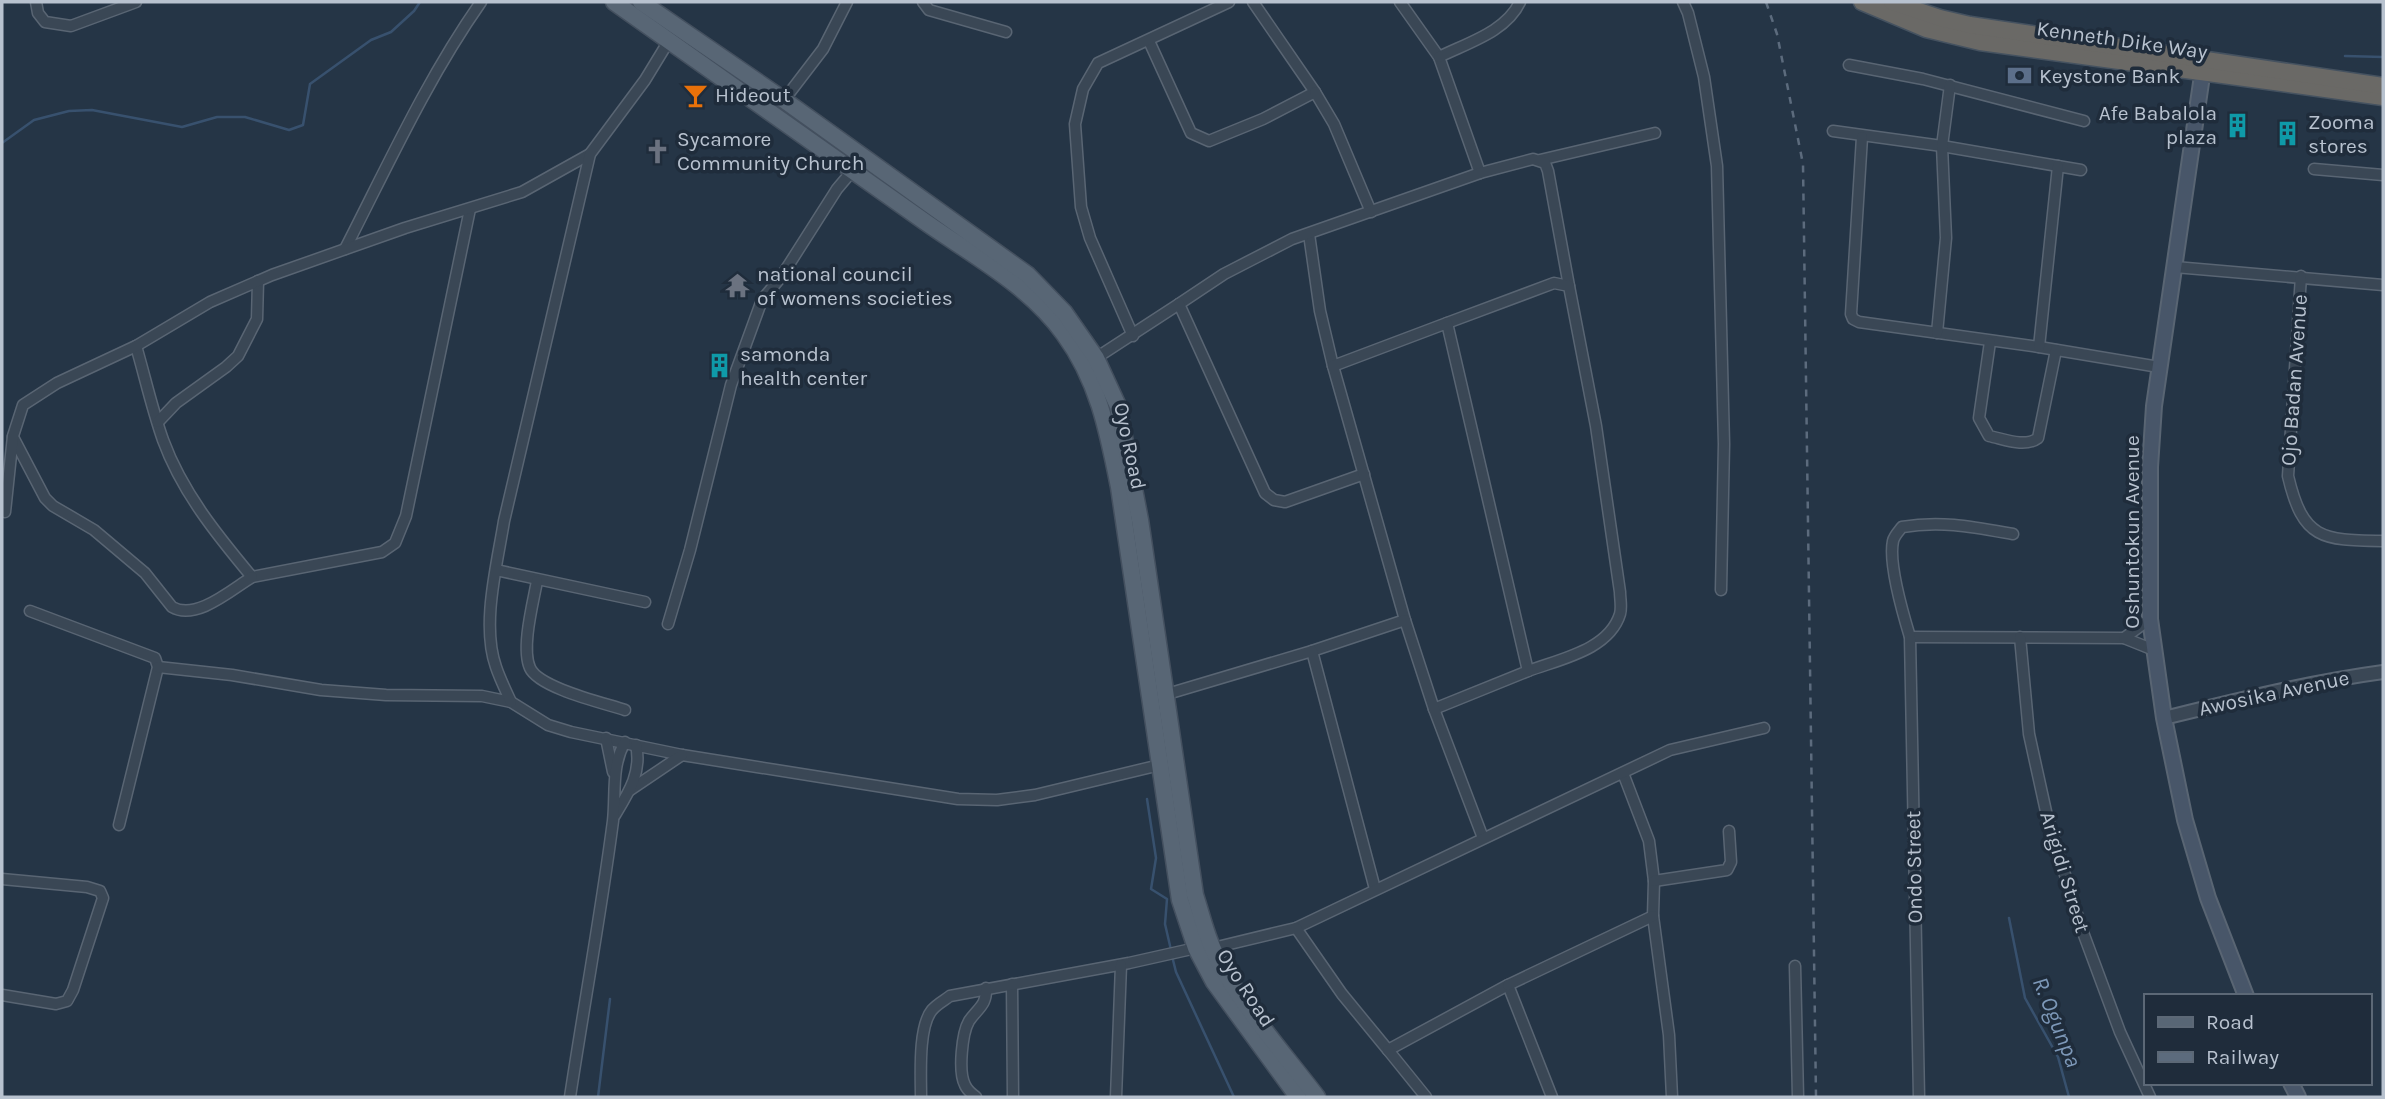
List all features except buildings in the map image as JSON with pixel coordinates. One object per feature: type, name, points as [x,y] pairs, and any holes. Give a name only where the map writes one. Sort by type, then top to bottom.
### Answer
[{"type":"highway","name":"Kenneth Dike Way","points":[[1862,2],[1908,22],[1980,42],[2068,47],[2382,92]]},
{"type":"highway","name":"Kenneth Dike Way","points":[[1892,2],[1930,16],[2068,47]]},
{"type":"main road","name":"Oyo Road","points":[[614,2],[784,100],[1028,275],[1064,312],[1096,358],[1118,406],[1140,520],[1195,895],[1213,948],[1250,1009],[1317,1097]]},
{"type":"main road","name":"Oyo Road","points":[[641,2],[673,35],[853,170],[1018,288],[1055,323],[1084,365],[1098,395],[1107,426],[1119,487],[1180,900],[1196,948],[1234,1013],[1298,1097]]},
{"type":"main road","name":"Oshuntokun Avenue","points":[[2203,65],[2159,368],[2150,467],[2150,619],[2164,718],[2189,833],[2208,898],[2245,994]]},
{"type":"street","points":[[36,2],[38,13],[45,22],[71,26],[136,2]]},
{"type":"street","points":[[345,248],[452,43],[481,2]]},
{"type":"street","points":[[784,100],[823,49],[847,2]]},
{"type":"street","points":[[923,2],[929,10],[1006,32]]},
{"type":"street","points":[[1133,336],[1090,237],[1081,207],[1075,124],[1083,89],[1098,63],[1229,2]]},
{"type":"street","points":[[1253,2],[1334,124],[1371,212]]},
{"type":"street","points":[[1400,2],[1439,57],[1480,173]]},
{"type":"street","points":[[1439,57],[1492,31],[1508,19],[1520,2]]},
{"type":"street","points":[[1682,2],[1688,13],[1704,77],[1717,166],[1724,444],[1721,590]]},
{"type":"street","points":[[512,702],[495,666],[489,629],[496,570],[504,521],[590,154],[645,80],[673,35]]},
{"type":"street","points":[[1149,41],[1191,133],[1203,140],[1209,141],[1263,119],[1315,92]]},
{"type":"street","points":[[1849,65],[1950,86],[2084,121]]},
{"type":"street","points":[[1937,333],[1946,237],[1942,146],[1950,86]]},
{"type":"street","points":[[1833,131],[1942,146],[2081,170]]},
{"type":"street","points":[[1096,358],[1224,274],[1275,246],[1480,173],[1655,133]]},
{"type":"street","points":[[1862,137],[1851,314],[1853,319],[2159,368]]},
{"type":"street","points":[[5,512],[13,436],[23,405],[57,383],[136,346],[210,302],[258,281],[345,248],[522,192],[590,154]]},
{"type":"street","points":[[1434,709],[1599,642],[1609,635],[1621,612],[1596,426],[1548,171],[1545,163],[1540,160]]},
{"type":"street","points":[[2039,347],[2058,166]]},
{"type":"street","points":[[2314,169],[2383,175]]},
{"type":"street","points":[[668,624],[690,550],[731,386],[762,300],[781,277],[837,188],[853,170]]},
{"type":"street","points":[[13,436],[45,498],[53,506],[94,530],[145,573],[172,607],[178,610],[186,612],[201,609],[252,577],[382,552],[395,543],[406,516],[470,209]]},
{"type":"street","points":[[1309,234],[1320,311],[1333,366],[1405,620],[1434,709],[1483,838]]},
{"type":"street","points":[[2175,267],[2383,285]]},
{"type":"street","name":"Ojo Badan Avenue","points":[[2301,276],[2288,476],[2294,501],[2303,520],[2322,534],[2340,540],[2383,541]]},
{"type":"street","points":[[158,422],[176,403],[226,368],[245,345],[257,319],[258,281]]},
{"type":"street","points":[[1333,366],[1554,283],[1569,286]]},
{"type":"street","points":[[1179,304],[1265,493],[1285,502],[1364,474]]},
{"type":"street","points":[[1447,323],[1528,671]]},
{"type":"street","points":[[1990,342],[1979,418],[1989,436],[2023,443],[2031,443],[2038,438],[2056,350]]},
{"type":"street","points":[[136,346],[164,442],[190,495],[219,540],[252,577]]},
{"type":"street","points":[[10,461],[29,469]]},
{"type":"street","name":"Ondo Street","points":[[1919,1097],[1910,637],[1892,557],[1893,539],[1902,527],[1928,522],[2013,534]]},
{"type":"street","points":[[496,570],[537,581],[645,602]]},
{"type":"street","points":[[537,581],[528,644],[530,667],[543,682],[625,710]]},
{"type":"street","points":[[30,611],[155,658],[158,667],[119,825]]},
{"type":"street","points":[[2124,638],[2150,619]]},
{"type":"street","points":[[1164,695],[1405,620]]},
{"type":"street","points":[[1910,637],[2124,638],[2154,650]]},
{"type":"street","name":"Arigidi Street","points":[[2020,637],[2029,734],[2047,816],[2081,928],[2120,1032],[2144,1084]]},
{"type":"street","points":[[1312,651],[1375,890]]},
{"type":"street","points":[[158,667],[232,675],[321,690],[386,695],[482,696],[512,702],[548,725],[571,732],[682,755],[958,799],[997,800],[1035,795],[1160,765]]},
{"type":"street","name":"Awosika Avenue","points":[[2164,718],[2291,687],[2383,672]]},
{"type":"street","points":[[1213,948],[1296,928],[1671,750],[1764,727]]},
{"type":"street","points":[[606,738],[615,781]]},
{"type":"street","points":[[570,1097],[613,818],[618,753],[631,744]]},
{"type":"street","points":[[613,818],[630,791],[639,758],[631,744]]},
{"type":"street","points":[[630,791],[682,755]]},
{"type":"street","points":[[1623,773],[1649,841],[1654,881],[1653,916],[1669,1035],[1672,1097]]},
{"type":"street","points":[[1654,881],[1727,870],[1731,862],[1729,831]]},
{"type":"street","points":[[2,878],[87,887],[100,891],[103,898],[67,1001],[56,1004],[2,995]]},
{"type":"street","points":[[1388,1050],[1508,985],[1653,916]]},
{"type":"street","points":[[1296,928],[1342,993],[1426,1097]]},
{"type":"street","points":[[921,1097],[922,1051],[926,1023],[932,1010],[950,996],[1121,965],[1196,948]]},
{"type":"street","points":[[1116,1097],[1121,965]]},
{"type":"street","points":[[1796,965],[1798,1097]]},
{"type":"street","points":[[1012,984],[1013,1097]]},
{"type":"street","points":[[1508,985],[1552,1097]]},
{"type":"street","points":[[976,1097],[965,1087],[962,1076],[963,1044],[970,1020],[985,1004],[986,988]]},
{"type":"waterway","points":[[2,143],[34,120],[69,111],[92,110],[182,127],[217,117],[245,117],[289,130],[303,125],[310,84],[371,40],[391,32],[420,2]]},
{"type":"waterway","points":[[2345,56],[2383,57]]},
{"type":"waterway","points":[[1147,799],[1156,858],[1151,889],[1167,899],[1165,924],[1171,950]]},
{"type":"waterway","name":"R. Ogunpa","points":[[2009,918],[2025,998],[2058,1057],[2069,1097]]},
{"type":"waterway","points":[[1172,956],[1176,972],[1234,1097]]},
{"type":"waterway","points":[[598,1097],[610,999]]},
{"type":"railway","points":[[1766,2],[1777,34],[1803,164],[1816,1097]]},
{"type":"place","name":"Keystone Bank","points":[[2019,76]]},
{"type":"place","name":"Hideout","points":[[695,95]]},
{"type":"place","name":"Afe Babalola plaza","points":[[2237,125]]},
{"type":"place","name":"Zooma stores","points":[[2288,134]]},
{"type":"place","name":"Sycamore Community Church","points":[[657,151]]},
{"type":"place","name":"national council of womens societies","points":[[737,286]]},
{"type":"place","name":"samonda health center","points":[[720,366]]}]
